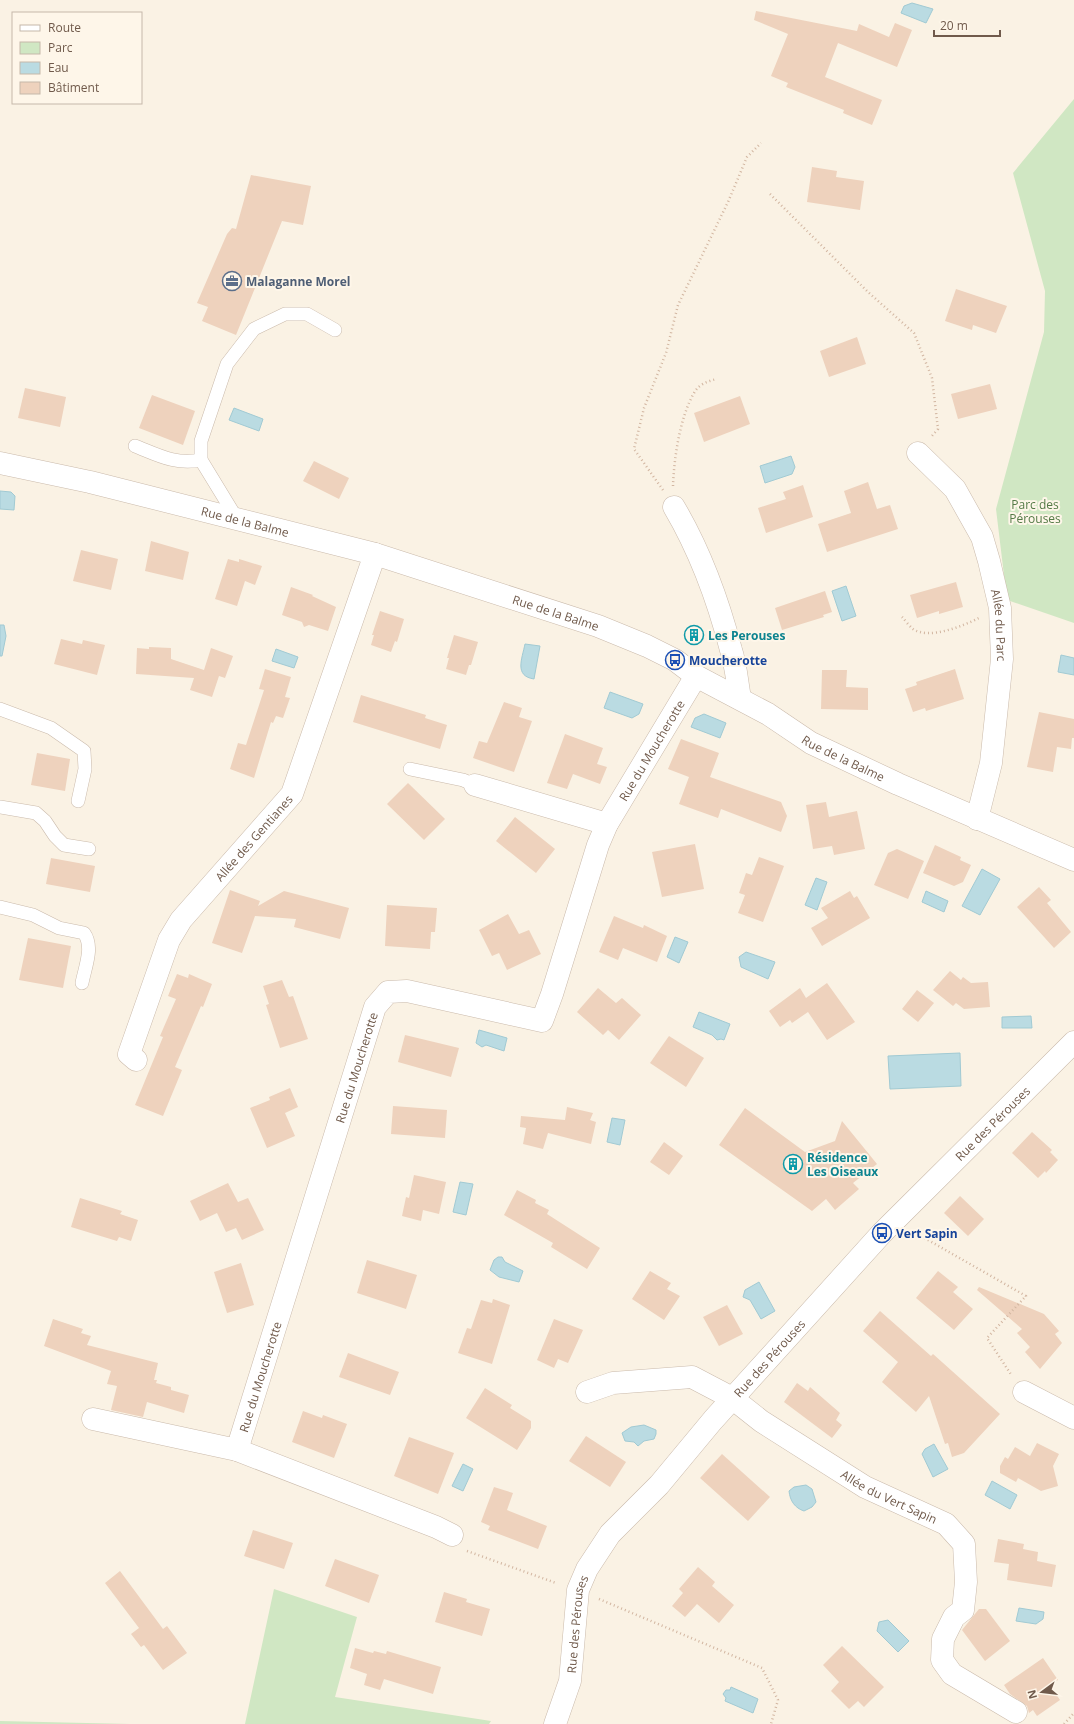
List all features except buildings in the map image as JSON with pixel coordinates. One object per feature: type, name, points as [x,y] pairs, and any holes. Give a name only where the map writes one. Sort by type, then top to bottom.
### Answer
[{"type":"street","name":"Allée du Parc","points":[[918,453],[955,489],[982,538],[989,560],[1000,608],[1002,659],[991,764],[977,819]]},
{"type":"street","name":"Rue de la Balme","points":[[0,463],[90,482],[375,554],[598,626],[647,646],[675,660],[696,676],[768,714],[811,743],[977,819],[1074,860]]},
{"type":"street","points":[[674,507],[690,533],[706,574],[732,650],[740,698]]},
{"type":"street","name":"Allée des Gentianes","points":[[136,1060],[129,1054],[169,940],[181,920],[292,794],[375,554]]},
{"type":"street","name":"Rue du Moucherotte","points":[[237,1450],[375,1007],[388,992],[407,991],[542,1021],[552,994],[598,845],[607,824],[696,676]]},
{"type":"street","points":[[475,785],[607,824]]},
{"type":"street","name":"Rue des Pérouses","points":[[555,1724],[570,1681],[578,1590],[587,1569],[610,1534],[659,1485],[732,1398],[898,1217],[1074,1042]]},
{"type":"street","name":"Allée du Vert Sapin","points":[[586,1392],[613,1383],[692,1377],[732,1398],[761,1421],[865,1486],[946,1524],[964,1544],[966,1582],[963,1610],[954,1617],[943,1638],[942,1660],[952,1674],[1016,1712]]},
{"type":"street","points":[[1024,1392],[1074,1418]]},
{"type":"street","points":[[93,1418],[237,1450],[436,1527],[452,1535]]},
{"type":"lane","points":[[237,519],[201,460],[201,441],[227,364],[254,329],[285,314],[307,314],[335,330]]},
{"type":"lane","points":[[136,446],[167,459],[186,463],[201,460]]},
{"type":"lane","points":[[0,710],[51,728],[84,751],[85,769],[78,801]]},
{"type":"lane","points":[[410,770],[464,780],[475,785]]},
{"type":"lane","points":[[0,807],[36,813],[45,821],[55,836],[64,845],[89,849]]},
{"type":"lane","points":[[0,907],[33,915],[59,928],[84,933],[88,940],[89,948],[82,983]]},
{"type":"path","points":[[674,507],[634,449],[644,408],[666,353],[678,305],[728,202],[747,157],[761,143]]},
{"type":"path","points":[[770,194],[868,292],[914,333],[932,378],[938,429],[918,453]]},
{"type":"path","points":[[674,507],[672,492],[673,473],[683,419],[694,392],[705,382],[717,379]]},
{"type":"path","points":[[902,617],[912,629],[923,633],[941,632],[970,623],[1000,608]]},
{"type":"path","points":[[898,1217],[899,1224],[1026,1296],[987,1338],[1003,1364],[1024,1392]]},
{"type":"path","points":[[452,1535],[453,1546],[578,1590],[762,1668],[778,1700],[771,1724]]},
{"type":"path","points":[[1064,1724],[1074,1713]]},
{"type":"green space","name":"Parc des Pérouses","points":[[1074,99],[1074,623],[1007,600],[996,509],[1044,332],[1045,291],[1013,173]]},
{"type":"green space","points":[[274,1589],[357,1617],[335,1697],[491,1721],[489,1724],[245,1724]]},
{"type":"green space","points":[[0,1721],[130,1724],[0,1724]]},
{"type":"water","points":[[912,3],[933,9],[926,23],[901,13],[904,6]]},
{"type":"water","points":[[234,408],[263,419],[259,431],[229,420]]},
{"type":"water","points":[[791,456],[795,467],[792,474],[765,483],[760,466]]},
{"type":"water","points":[[0,491],[11,492],[15,496],[14,510],[0,509]]},
{"type":"water","points":[[846,586],[856,616],[842,621],[832,591]]},
{"type":"water","points":[[0,625],[4,625],[6,636],[2,656],[0,656]]},
{"type":"water","points":[[525,644],[540,646],[534,679],[528,677],[522,671],[521,661]]},
{"type":"water","points":[[276,649],[298,657],[294,668],[272,661]]},
{"type":"water","points":[[1061,655],[1074,658],[1074,675],[1058,672]]},
{"type":"water","points":[[610,692],[643,704],[639,714],[632,718],[604,708]]},
{"type":"water","points":[[704,714],[726,723],[720,738],[691,727],[695,718]]},
{"type":"water","points":[[982,869],[1000,879],[980,915],[962,906]]},
{"type":"water","points":[[816,878],[827,882],[817,910],[805,905]]},
{"type":"water","points":[[926,891],[948,901],[944,912],[922,902]]},
{"type":"water","points":[[675,937],[688,942],[679,963],[667,957]]},
{"type":"water","points":[[746,952],[775,962],[768,979],[741,967],[739,957]]},
{"type":"water","points":[[699,1012],[730,1024],[724,1040],[717,1040],[712,1035],[693,1027]]},
{"type":"water","points":[[1031,1016],[1032,1028],[1002,1028],[1002,1017]]},
{"type":"water","points":[[479,1030],[507,1038],[504,1051],[486,1045],[482,1047],[476,1043]]},
{"type":"water","points":[[960,1053],[961,1086],[890,1089],[888,1056]]},
{"type":"water","points":[[612,1118],[625,1120],[620,1145],[607,1142]]},
{"type":"water","points":[[460,1182],[473,1184],[466,1215],[453,1212]]},
{"type":"water","points":[[498,1257],[502,1257],[505,1262],[523,1271],[519,1282],[499,1277],[490,1270],[494,1260]]},
{"type":"water","points":[[759,1282],[775,1311],[761,1319],[750,1300],[743,1297],[745,1290]]},
{"type":"water","points":[[644,1425],[656,1430],[654,1439],[644,1441],[638,1446],[634,1442],[625,1441],[622,1433],[631,1427]]},
{"type":"water","points":[[934,1444],[948,1469],[933,1477],[922,1454],[925,1449]]},
{"type":"water","points":[[463,1464],[473,1469],[463,1491],[452,1486]]},
{"type":"water","points":[[992,1481],[1017,1495],[1010,1509],[985,1495]]},
{"type":"water","points":[[806,1485],[812,1489],[816,1502],[812,1507],[804,1511],[794,1504],[790,1498],[789,1491],[794,1487]]},
{"type":"water","points":[[1019,1608],[1044,1612],[1043,1619],[1036,1624],[1016,1621]]},
{"type":"water","points":[[888,1620],[909,1641],[898,1652],[877,1631],[879,1622]]},
{"type":"water","points":[[731,1687],[758,1699],[753,1713],[725,1701],[726,1698],[723,1694],[726,1690],[730,1690]]},
{"type":"place","name":"Malaganne Morel","points":[[232,281]]},
{"type":"place","name":"Les Perouses","points":[[694,635]]},
{"type":"place","name":"Moucherotte","points":[[675,660]]},
{"type":"place","name":"Résidence Les Oiseaux","points":[[793,1164]]},
{"type":"place","name":"Vert Sapin","points":[[882,1233]]}]
